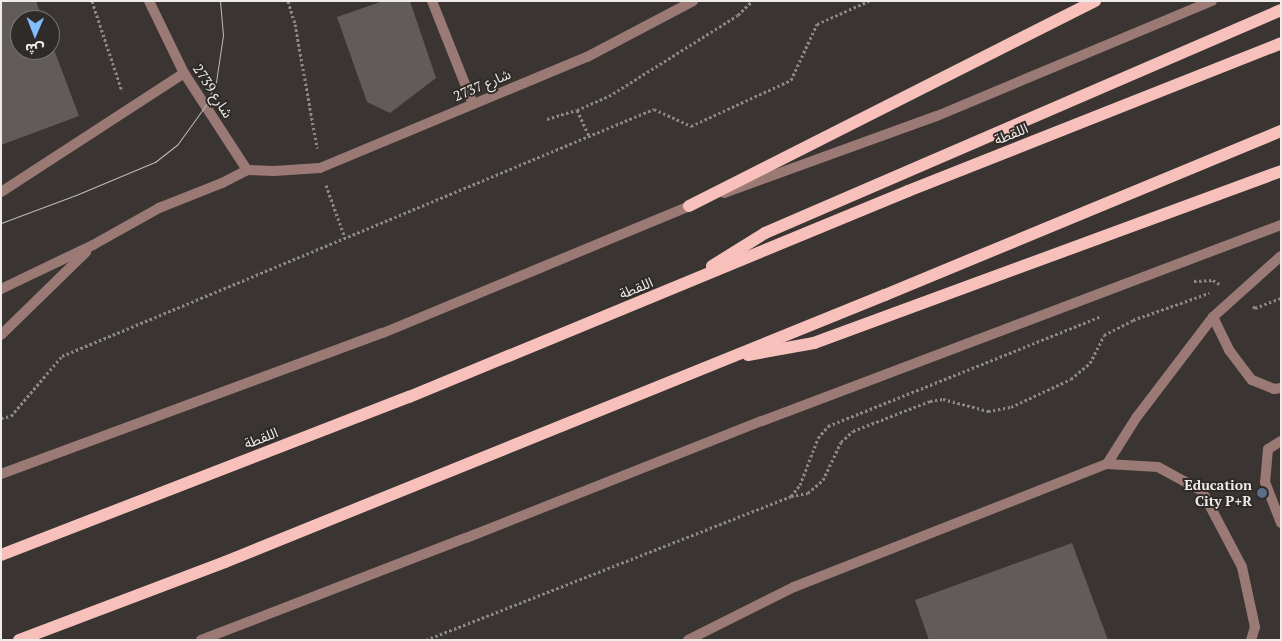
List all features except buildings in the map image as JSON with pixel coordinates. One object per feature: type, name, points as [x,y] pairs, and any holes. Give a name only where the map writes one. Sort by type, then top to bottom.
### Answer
[{"type":"main road","points":[[689,206],[1095,1]]},
{"type":"main road","points":[[680,286],[765,233],[1281,10]]},
{"type":"main road","name":"اللقطة","points":[[1,555],[408,397],[908,191],[1281,43]]},
{"type":"main road","points":[[19,640],[225,562],[885,295],[1281,131]]},
{"type":"main road","points":[[716,362],[814,343],[1281,172]]},
{"type":"street","name":"شارع 2739","points":[[149,1],[184,73],[247,170]]},
{"type":"street","points":[[432,1],[473,104]]},
{"type":"street","name":"شارع 2737","points":[[247,170],[274,171],[320,168],[587,57],[693,1]]},
{"type":"street","points":[[1,474],[383,333],[689,206],[937,116],[1212,1]]},
{"type":"street","points":[[1,192],[184,73]]},
{"type":"street","points":[[1,288],[93,245],[159,208],[222,183],[247,170]]},
{"type":"street","points":[[200,640],[466,538],[762,421],[1281,225]]},
{"type":"street","points":[[1,335],[93,245]]},
{"type":"street","points":[[1107,464],[1136,418],[1212,317],[1281,256]]},
{"type":"street","points":[[1212,317],[1229,350],[1252,380],[1274,389],[1281,388]]},
{"type":"street","points":[[1281,441],[1268,449],[1265,482],[1281,523]]},
{"type":"street","points":[[688,640],[794,587],[1107,464],[1158,468],[1202,491],[1242,567],[1255,627],[1251,640]]},
{"type":"path","points":[[92,1],[129,109]]},
{"type":"path","points":[[288,1],[295,24],[320,168],[345,238]]},
{"type":"path","points":[[548,119],[577,110],[609,96],[738,15],[752,1]]},
{"type":"path","points":[[1,418],[11,416],[62,356],[654,110],[691,126],[791,80],[817,24],[869,1]]},
{"type":"path","points":[[577,110],[590,136]]},
{"type":"path","points":[[426,640],[495,610],[791,496],[808,493],[823,480],[841,442],[854,431],[930,401],[943,399],[988,411],[1011,407],[1070,380],[1090,363],[1104,335],[1133,320],[1223,287],[1213,280],[1189,281]]},
{"type":"path","points":[[1236,296],[1256,308],[1281,298]]},
{"type":"path","points":[[791,496],[800,485],[818,438],[828,426],[1110,313]]},
{"type":"tram line","points":[[1,223],[76,195],[155,162],[177,145],[206,105],[216,82],[223,35],[220,1]]},
{"type":"place","name":"Education City P+R","points":[[1262,493]]}]
